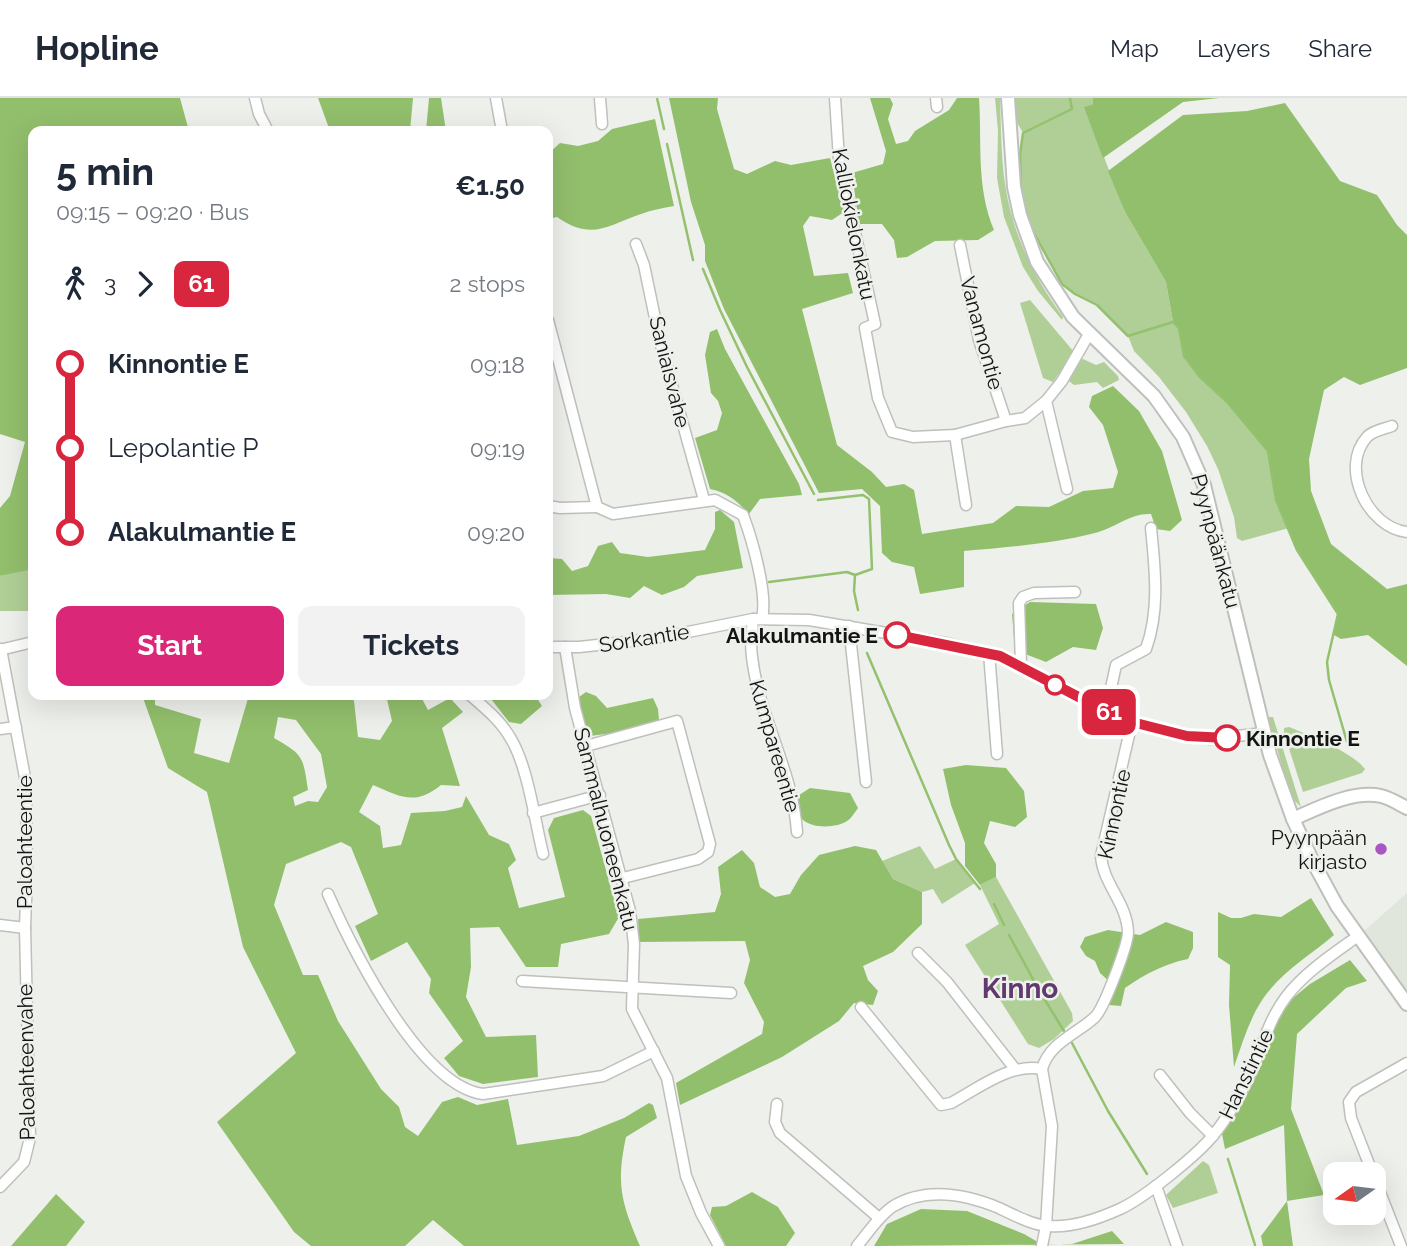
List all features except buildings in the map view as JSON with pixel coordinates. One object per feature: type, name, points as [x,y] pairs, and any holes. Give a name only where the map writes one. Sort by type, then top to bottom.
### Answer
[{"type":"main road","name":"Pyynpäänkatu","points":[[1008,98],[1014,187],[1028,240],[1037,262],[1059,299],[1089,334],[1154,396],[1183,437],[1194,459],[1211,512],[1264,733],[1293,819],[1324,882],[1358,936],[1407,1004]]},
{"type":"main road","points":[[1293,819],[1329,805],[1370,795],[1382,796],[1407,808]]},
{"type":"street","points":[[256,98],[259,114],[265,126]]},
{"type":"street","points":[[496,98],[501,126]]},
{"type":"street","points":[[600,98],[602,124]]},
{"type":"street","name":"Kalliokielonkatu","points":[[835,98],[839,159],[875,324],[865,328],[878,398],[891,432],[913,437],[955,435],[1025,418],[1046,401],[1062,381],[1089,334]]},
{"type":"street","name":"Saniaisvahe","points":[[636,244],[645,265],[660,342],[704,500]]},
{"type":"street","name":"Vanamontie","points":[[960,245],[979,340],[1006,421]]},
{"type":"street","points":[[553,339],[597,507]]},
{"type":"street","points":[[1046,401],[1067,489]]},
{"type":"street","points":[[1392,426],[1368,435],[1359,450],[1356,474],[1362,498],[1376,518],[1395,531],[1407,532]]},
{"type":"street","points":[[955,435],[966,505]]},
{"type":"street","points":[[553,507],[597,507],[613,514],[704,500]]},
{"type":"street","name":"Kumpareentie","points":[[704,500],[715,500],[743,515],[751,538],[764,609],[758,618],[751,654],[754,673],[787,779],[797,832]]},
{"type":"street","points":[[1106,711],[1116,665],[1146,649],[1153,630],[1156,576],[1151,528]]},
{"type":"street","points":[[1021,665],[1019,603],[1023,597],[1034,593],[1075,592]]},
{"type":"street","name":"Sorkantie","points":[[553,647],[668,636],[758,618],[809,620],[989,653],[1021,665],[1106,711],[1164,732],[1210,738],[1264,733]]},
{"type":"street","points":[[849,626],[866,782]]},
{"type":"street","points":[[1,650],[28,643]]},
{"type":"street","name":"Sammalhuoneenkatu","points":[[565,647],[575,708],[634,930],[632,1009],[670,1088],[686,1175],[701,1213],[719,1246]]},
{"type":"street","name":"Paloahteentie","points":[[0,925],[24,928],[27,873],[26,783],[1,650]]},
{"type":"street","points":[[989,653],[997,754]]},
{"type":"street","points":[[476,700],[512,740],[519,756],[544,855]]},
{"type":"street","points":[[586,746],[677,721],[709,844],[708,852],[698,859],[622,878]]},
{"type":"street","name":"Kinnontie","points":[[1042,1069],[1047,1055],[1096,1016],[1122,957],[1128,935],[1118,898],[1104,873],[1101,856],[1132,722]]},
{"type":"street","points":[[0,729],[16,727]]},
{"type":"street","points":[[533,813],[600,795]]},
{"type":"street","points":[[328,894],[366,972],[397,1022],[445,1076],[467,1090],[483,1094],[603,1076],[654,1051]]},
{"type":"street","name":"Paloahteenvahe","points":[[0,1187],[24,1162],[30,1138],[24,928]]},
{"type":"street","name":"Hanstintie","points":[[1046,1226],[1068,1224],[1109,1214],[1135,1201],[1213,1136],[1249,1077],[1265,1034],[1285,998],[1302,980],[1358,936]]},
{"type":"street","points":[[918,954],[947,982],[1015,1069]]},
{"type":"street","points":[[522,981],[731,993]]},
{"type":"street","points":[[861,1007],[941,1105],[950,1103],[1015,1069],[1042,1069],[1052,1126],[1046,1226],[1042,1246]]},
{"type":"street","points":[[1401,1246],[1351,1118],[1349,1102],[1356,1092],[1407,1063]]},
{"type":"street","points":[[1160,1075],[1190,1113],[1213,1136]]},
{"type":"street","points":[[777,1104],[775,1122],[780,1133],[879,1218]]},
{"type":"street","points":[[1156,1186],[1177,1246]]},
{"type":"street","points":[[857,1246],[879,1218],[893,1207],[932,1194],[970,1197],[1046,1226]]},
{"type":"shaded area","points":[[1407,893],[1407,992],[1363,932]]},
{"type":"green space","points":[[0,98],[180,98],[188,126],[28,126],[28,570],[0,576],[0,508],[10,496],[25,442],[0,434]]},
{"type":"green space","points":[[318,98],[413,98],[410,126],[328,126]]},
{"type":"green space","points":[[429,98],[441,98],[445,126],[426,126]]},
{"type":"green space","points":[[669,98],[718,98],[717,109],[734,169],[747,174],[775,161],[791,165],[830,158],[844,212],[832,220],[810,216],[803,226],[814,276],[848,273],[853,293],[802,309],[837,445],[872,472],[886,487],[904,484],[914,490],[922,534],[993,523],[1016,506],[1049,507],[1083,491],[1113,488],[1118,472],[1103,425],[1089,407],[1092,396],[1113,386],[1139,411],[1162,451],[1182,520],[1170,531],[1156,529],[1151,514],[1143,514],[1102,531],[1079,537],[964,551],[964,587],[920,594],[914,567],[892,562],[882,553],[880,506],[862,489],[819,493],[724,309],[705,261],[705,245],[691,202]]},
{"type":"green space","points":[[870,98],[890,98],[893,104],[888,119],[896,144],[908,141],[915,131],[949,110],[957,98],[979,98],[982,181],[984,198],[994,230],[978,240],[935,241],[907,257],[897,258],[894,240],[882,224],[859,224],[852,173],[883,164],[886,151]]},
{"type":"green space","points":[[995,98],[1000,98],[1004,173],[1013,220],[1034,271],[1063,317],[1062,320],[1038,291],[1023,267],[1004,217],[997,178],[998,131]]},
{"type":"green space","points":[[1014,98],[1093,98],[1093,104],[1085,107],[1125,212],[1166,282],[1173,322],[1179,328],[1184,356],[1268,451],[1276,500],[1289,528],[1242,541],[1237,538],[1234,517],[1218,469],[1186,412],[1159,377],[1134,351],[1128,336],[1112,319],[1097,305],[1062,284],[1030,226],[1021,198],[1020,155],[1023,133],[1015,119]]},
{"type":"green space","points":[[1093,98],[1219,98],[1183,102],[1103,158],[1084,107],[1093,104]]},
{"type":"green space","points":[[1285,103],[1340,181],[1377,195],[1407,235],[1407,368],[1360,385],[1344,377],[1324,390],[1309,459],[1311,491],[1331,544],[1387,589],[1407,584],[1407,666],[1368,635],[1341,639],[1334,635],[1338,614],[1297,550],[1276,500],[1268,451],[1184,356],[1179,328],[1173,322],[1166,282],[1125,212],[1108,171],[1183,115],[1247,111]]},
{"type":"green space","points":[[655,119],[674,206],[590,230],[553,218],[553,149],[560,143],[578,146],[598,141],[612,129]]},
{"type":"green space","points":[[1030,300],[1074,352],[1053,382],[1043,378],[1020,303]]},
{"type":"green space","points":[[717,329],[725,349],[799,484],[802,495],[760,499],[749,514],[722,492],[710,489],[695,438],[717,430],[722,413],[718,401],[711,393],[705,355],[710,332]]},
{"type":"green space","points":[[1083,359],[1096,365],[1104,362],[1119,380],[1103,388],[1097,382],[1074,385],[1069,381]]},
{"type":"green space","points":[[720,510],[734,522],[743,568],[697,576],[684,587],[662,595],[644,586],[630,598],[606,594],[553,595],[553,558],[562,559],[572,571],[588,566],[598,546],[612,542],[620,553],[648,557],[705,550],[715,529],[715,512]]},
{"type":"green space","points":[[28,569],[28,611],[0,611],[0,576]]},
{"type":"green space","points":[[1030,602],[1096,604],[1103,628],[1096,650],[1073,647],[1046,662],[1015,650],[1012,614]]},
{"type":"green space","points":[[586,692],[596,696],[607,708],[653,698],[659,720],[629,731],[590,736],[584,728],[580,713],[579,697]]},
{"type":"green space","points":[[144,700],[155,700],[155,705],[201,719],[194,753],[229,763],[248,700],[353,700],[358,737],[380,740],[392,721],[387,700],[423,700],[428,710],[446,700],[452,700],[463,712],[442,728],[460,786],[441,785],[423,796],[408,797],[373,785],[359,812],[380,826],[383,848],[401,845],[411,813],[462,807],[466,796],[489,835],[509,844],[516,860],[508,868],[519,908],[565,897],[548,830],[554,818],[583,810],[591,816],[619,917],[609,934],[561,944],[558,967],[526,967],[499,927],[470,928],[471,967],[466,997],[486,1037],[536,1035],[538,1077],[483,1084],[459,1076],[444,1058],[463,1041],[429,993],[431,979],[407,942],[371,961],[355,926],[378,914],[351,847],[341,842],[286,864],[274,905],[303,975],[318,975],[338,1021],[381,1089],[399,1107],[405,1127],[418,1136],[442,1102],[458,1097],[477,1105],[508,1099],[517,1145],[579,1136],[624,1118],[649,1103],[653,1105],[657,1118],[626,1137],[621,1168],[622,1193],[640,1246],[464,1246],[433,1220],[405,1246],[311,1246],[294,1232],[217,1122],[296,1053],[243,947],[207,792],[168,768]],"holes":[[[278,717],[296,720],[321,754],[327,787],[318,802],[308,801],[295,806],[293,797],[308,790],[305,770],[297,753],[274,738]]]},
{"type":"green space","points":[[492,700],[538,700],[542,706],[521,724],[509,722]]},
{"type":"green space","points":[[1268,717],[1273,717],[1301,807],[1291,797]]},
{"type":"green space","points":[[1289,727],[1340,750],[1365,769],[1362,773],[1303,792],[1284,733],[1284,728]]},
{"type":"green space","points":[[966,765],[1006,768],[1024,791],[1027,817],[1015,827],[990,821],[984,843],[996,864],[996,877],[980,885],[965,866],[965,843],[951,805],[943,769]]},
{"type":"green space","points":[[810,788],[850,793],[858,808],[850,819],[843,823],[811,825],[800,817],[796,797]]},
{"type":"green space","points":[[855,846],[876,850],[893,879],[922,892],[922,924],[893,952],[863,966],[868,980],[878,991],[873,1005],[854,1003],[839,1021],[782,1057],[680,1105],[676,1083],[762,1034],[764,1022],[744,983],[750,960],[745,941],[639,942],[638,919],[715,912],[721,894],[718,867],[742,850],[754,863],[760,887],[775,897],[790,894],[801,875],[819,855]]},
{"type":"green space","points":[[920,846],[935,869],[956,859],[975,883],[942,904],[933,889],[922,892],[893,879],[882,861]]},
{"type":"green space","points":[[996,877],[1072,1013],[1073,1021],[1054,1039],[1039,1048],[1028,1044],[965,945],[999,924],[980,885]]},
{"type":"green space","points":[[1311,898],[1334,935],[1291,969],[1268,992],[1252,1018],[1234,1067],[1229,1005],[1230,965],[1218,957],[1218,912],[1231,918],[1254,914],[1281,917]]},
{"type":"green space","points":[[1166,922],[1193,932],[1193,948],[1188,959],[1140,978],[1125,988],[1121,1006],[1109,1005],[1112,984],[1100,973],[1095,961],[1086,956],[1080,947],[1085,937],[1108,930],[1140,935]]},
{"type":"green space","points":[[1350,960],[1367,981],[1346,988],[1297,1034],[1291,1109],[1323,1195],[1287,1201],[1284,1125],[1225,1149],[1222,1134],[1254,1080],[1277,1020],[1293,998],[1310,984]]},
{"type":"green space","points":[[1203,1161],[1209,1165],[1218,1193],[1173,1208],[1166,1195]]},
{"type":"green space","points":[[752,1192],[778,1207],[795,1233],[786,1246],[726,1246],[710,1215],[712,1207],[726,1206]]},
{"type":"green space","points":[[56,1194],[85,1222],[66,1246],[11,1246]]},
{"type":"green space","points":[[1287,1201],[1293,1246],[1263,1246],[1261,1236]]},
{"type":"green space","points":[[921,1209],[967,1211],[1024,1234],[1042,1245],[874,1246],[887,1224]]},
{"type":"green space","points":[[1112,1231],[1124,1244],[1056,1245],[1072,1244]]},
{"type":"waterway","points":[[657,98],[664,129]]},
{"type":"waterway","points":[[1021,192],[1020,155],[1023,133],[1072,109],[1070,98]]},
{"type":"waterway","points":[[667,144],[693,260]]},
{"type":"waterway","points":[[1025,209],[1030,226],[1062,284],[1097,305],[1128,336],[1173,322],[1179,328],[1184,356],[1268,451],[1276,500],[1297,550],[1338,614],[1327,662],[1329,680],[1347,742]]},
{"type":"waterway","points":[[703,269],[747,367],[814,494]]},
{"type":"waterway","points":[[818,500],[863,495],[869,499],[872,569],[855,575],[854,591],[858,610]]},
{"type":"waterway","points":[[769,582],[847,572],[855,575]]},
{"type":"waterway","points":[[867,653],[949,845],[956,859],[980,889]]},
{"type":"waterway","points":[[994,904],[1004,925]]},
{"type":"waterway","points":[[1009,935],[1064,1031]]},
{"type":"waterway","points":[[1072,1043],[1108,1111],[1147,1174]]},
{"type":"waterway","points":[[1228,1159],[1255,1245]]},
{"type":"bus line","name":"61","points":[[897,635],[1000,656],[1106,711],[1164,732],[1227,738]]},
{"type":"place","name":"Alakulmantie E","points":[[897,635]]},
{"type":"place","name":"Kinnontie E","points":[[1227,738]]},
{"type":"place","name":"Pyynpään kirjasto","points":[[1381,849]]},
{"type":"district","name":"Kinno","points":[[1020,988]]}]
